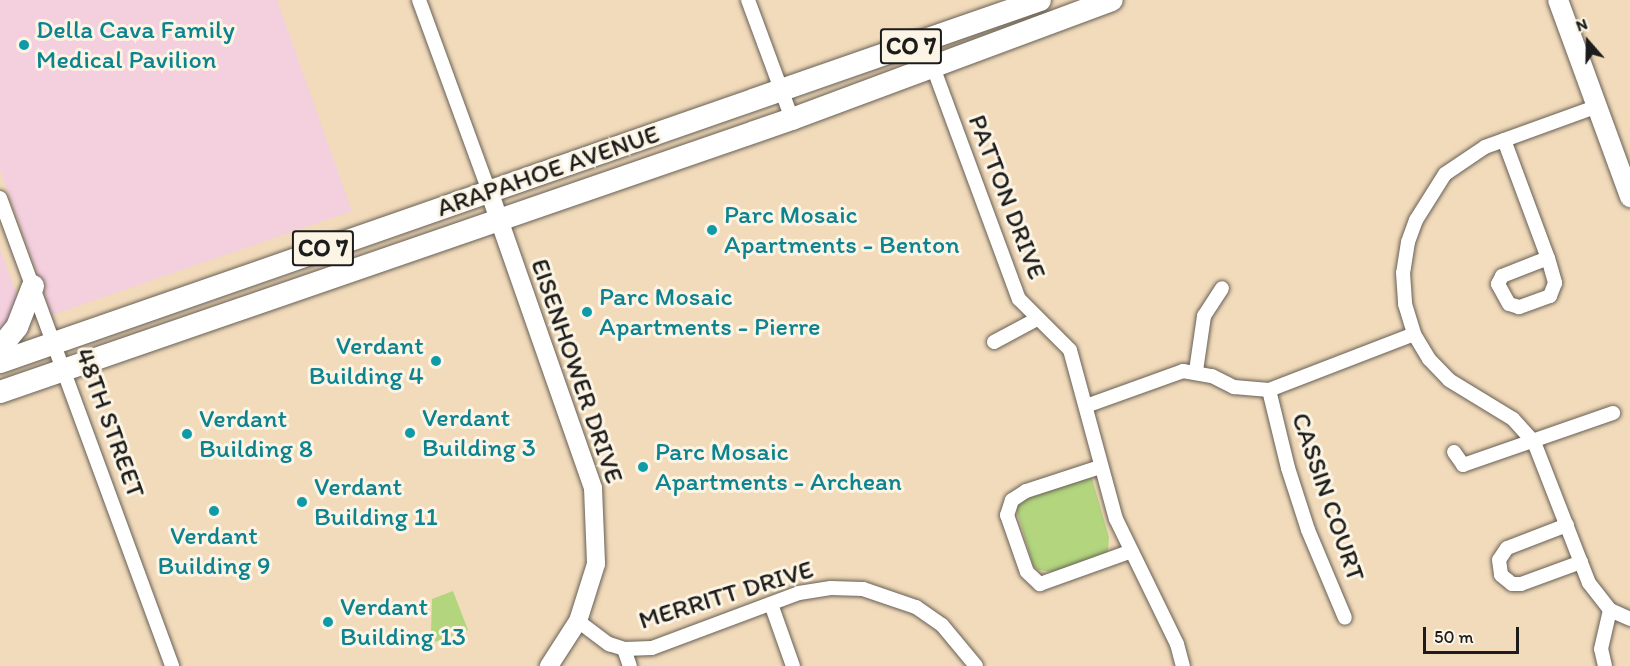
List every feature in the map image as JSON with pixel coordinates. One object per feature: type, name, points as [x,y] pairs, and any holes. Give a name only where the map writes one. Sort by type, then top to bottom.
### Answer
[{"type":"main road","name":"ARAPAHOE AVENUE","points":[[0,362],[489,191],[782,92],[1040,0]]},
{"type":"main road","name":"ARAPAHOE AVENUE","points":[[0,392],[498,218],[792,119],[933,67],[1081,5],[1112,0]]},
{"type":"main road","points":[[1558,0],[1598,106],[1625,166],[1630,197]]},
{"type":"main road","points":[[0,348],[17,327],[33,286]]},
{"type":"street","points":[[419,0],[489,191]]},
{"type":"street","points":[[748,0],[792,119]]},
{"type":"street","name":"PATTON DRIVE","points":[[933,67],[1019,299],[1070,350],[1100,467],[1129,552],[1177,644],[1182,666]]},
{"type":"street","points":[[1598,106],[1485,147],[1445,174],[1416,220],[1403,273],[1405,304],[1413,334],[1449,380],[1505,413],[1534,442],[1596,596],[1610,610],[1630,619]]},
{"type":"street","points":[[1504,140],[1548,258]]},
{"type":"street","name":"EISENHOWER DRIVE","points":[[489,191],[593,488],[598,527],[596,564],[578,621],[549,666]]},
{"type":"street","name":"48TH STREET","points":[[0,198],[172,666]]},
{"type":"street","points":[[1196,371],[1204,316],[1222,288]]},
{"type":"street","points":[[994,342],[1037,319]]},
{"type":"street","points":[[1086,406],[1167,376],[1196,371],[1234,387],[1269,390],[1413,334]]},
{"type":"street","name":"CASSIN COURT","points":[[1269,390],[1305,520],[1345,618]]},
{"type":"street","points":[[1455,452],[1463,465],[1613,413]]},
{"type":"street","points":[[1100,467],[1026,491],[1012,500],[1006,515],[1027,573],[1040,584],[1129,552]]},
{"type":"street","points":[[1567,525],[1507,548],[1499,560],[1501,575],[1512,584],[1521,584],[1581,562]]},
{"type":"street","name":"MERRITT DRIVE","points":[[578,621],[593,635],[624,649],[658,647],[771,604],[831,588],[886,594],[916,607],[942,625],[976,666]]},
{"type":"street","points":[[771,604],[793,666]]},
{"type":"street","points":[[1605,666],[1601,650],[1610,610]]},
{"type":"street","points":[[624,649],[630,666]]},
{"type":"shaded area","points":[[0,0],[277,0],[352,211],[52,315],[0,170]]},
{"type":"shaded area","points":[[0,249],[30,329],[0,339]]},
{"type":"green space","points":[[1091,475],[1109,537],[1108,550],[1104,556],[1055,572],[1038,570],[1033,565],[1016,508],[1024,498]]},
{"type":"green space","points":[[453,591],[468,630],[435,642],[431,632],[432,599]]},
{"type":"place","name":"Della Cava Family Medical Pavilion","points":[[24,45]]},
{"type":"place","name":"Parc Mosaic Apartments - Benton","points":[[712,230]]},
{"type":"place","name":"Parc Mosaic Apartments - Pierre","points":[[587,312]]},
{"type":"place","name":"Verdant Building 4","points":[[436,361]]},
{"type":"place","name":"Verdant Building 3","points":[[410,433]]},
{"type":"place","name":"Verdant Building 8","points":[[187,434]]},
{"type":"place","name":"Parc Mosaic Apartments - Archean","points":[[643,467]]},
{"type":"place","name":"Verdant Building 11","points":[[302,502]]},
{"type":"place","name":"Verdant Building 9","points":[[214,511]]},
{"type":"place","name":"Verdant Building 13","points":[[328,622]]}]
